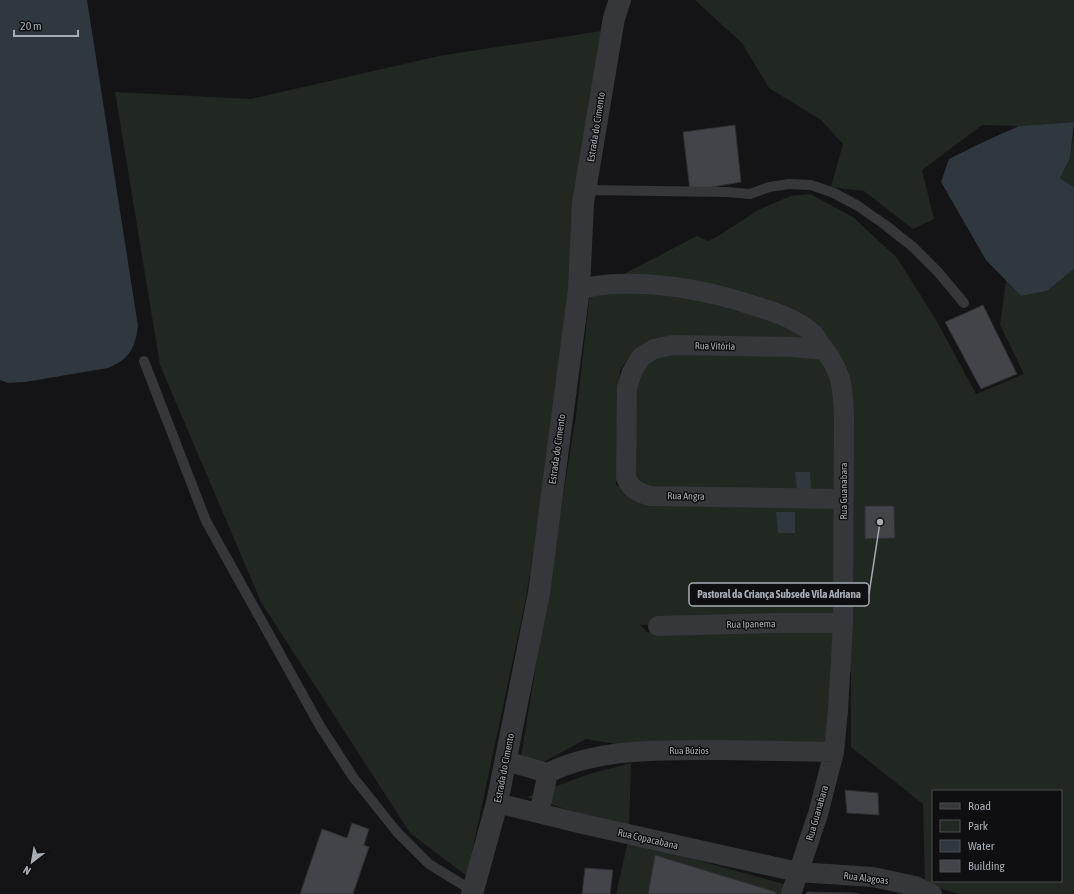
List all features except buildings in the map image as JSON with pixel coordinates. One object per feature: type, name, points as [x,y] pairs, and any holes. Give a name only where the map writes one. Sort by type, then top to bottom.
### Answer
[{"type":"street","name":"Estrada do Cimento","points":[[473,893],[497,803],[539,593],[579,289],[583,203],[614,18],[620,0]]},
{"type":"street","name":"Rua Guanabara","points":[[579,289],[614,284],[646,284],[689,289],[728,297],[769,310],[794,321],[812,333],[834,362],[840,377],[843,396],[844,623],[838,710],[834,752],[818,814],[791,894]]},
{"type":"street","name":"Rua Vitória","points":[[627,388],[632,372],[641,357],[654,349],[673,345],[792,347],[825,350]]},
{"type":"street","name":"Rua Angra","points":[[627,388],[626,478],[630,487],[637,492],[650,496],[843,499]]},
{"type":"street","name":"Rua Ipanema","points":[[658,626],[844,623]]},
{"type":"street","name":"Rua Búzios","points":[[548,773],[558,768],[587,759],[619,754],[676,750],[834,752]]},
{"type":"street","points":[[506,761],[548,773],[539,813]]},
{"type":"street","name":"Rua Copacabana","points":[[497,803],[590,826],[798,872]]},
{"type":"street","name":"Rua Alagoas","points":[[798,872],[873,877],[915,886],[932,894]]},
{"type":"lane","points":[[586,190],[726,192],[750,194],[789,184],[811,185],[834,193],[858,206],[913,246],[938,272],[964,303]]},
{"type":"lane","points":[[144,361],[206,521],[320,726],[352,777],[397,832],[429,864],[473,893]]},
{"type":"green space","points":[[695,0],[1074,0],[1074,122],[1019,126],[982,125],[922,170],[934,219],[913,229],[864,191],[831,187],[843,144],[821,120],[769,88],[742,43]]},
{"type":"green space","points":[[608,30],[573,292],[526,598],[467,876],[410,833],[261,602],[160,365],[115,92],[251,99],[439,56]]},
{"type":"green space","points":[[1074,131],[1074,187],[1060,178],[1070,158]]},
{"type":"green space","points":[[810,194],[853,217],[897,258],[935,318],[976,394],[1024,374],[1000,325],[1006,281],[1021,296],[1047,291],[1074,269],[1074,894],[959,894],[925,884],[923,804],[851,747],[851,672],[847,671],[847,396],[802,319],[616,278],[697,236],[708,241],[760,209],[791,196]]},
{"type":"green space","points":[[636,288],[683,296],[789,325],[806,342],[673,339],[635,349],[620,370],[616,485],[646,500],[840,502],[840,620],[640,625],[648,633],[653,627],[834,625],[831,749],[616,744],[586,739],[518,776],[576,416],[590,293]]},
{"type":"green space","points":[[651,353],[824,353],[832,369],[838,493],[647,490],[631,485],[633,379]]},
{"type":"green space","points":[[631,763],[629,829],[527,797],[589,774]]},
{"type":"green space","points":[[628,841],[791,886],[788,894],[616,894]]},
{"type":"water","points":[[0,0],[87,0],[138,326],[135,341],[130,352],[122,361],[108,368],[25,382],[8,383],[0,380]]},
{"type":"water","points":[[1074,122],[1070,158],[1060,178],[1074,187],[1074,269],[1047,291],[1021,296],[986,260],[941,182],[949,159],[979,144],[1019,126]]},
{"type":"water","points":[[795,472],[810,472],[811,490],[797,490]]},
{"type":"water","points":[[776,512],[795,512],[795,533],[778,533]]},
{"type":"place","name":"Pastoral da Criança Subsede Vila Adriana","points":[[880,522]]}]
